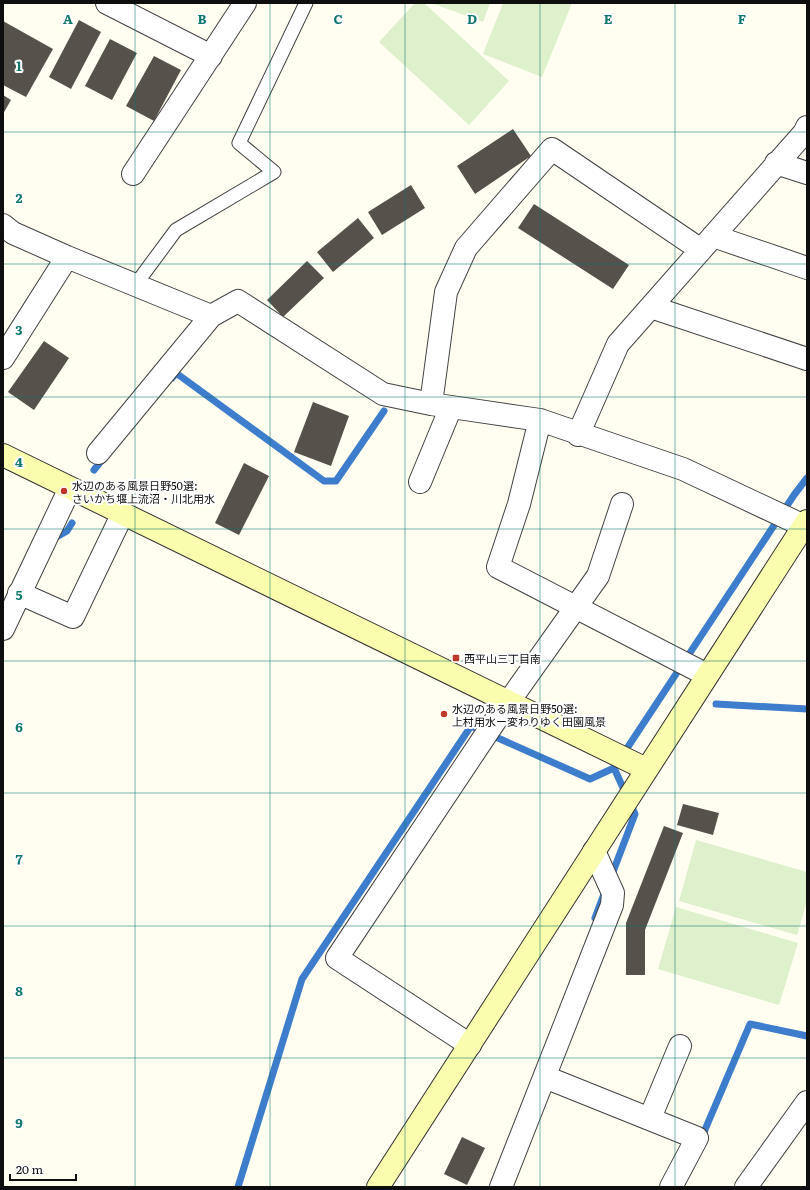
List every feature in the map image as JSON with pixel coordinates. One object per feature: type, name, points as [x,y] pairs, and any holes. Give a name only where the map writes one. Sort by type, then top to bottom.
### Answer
[{"type":"street","points":[[107,3],[211,56]]},
{"type":"street","points":[[133,174],[246,3]]},
{"type":"street","points":[[578,435],[618,344],[804,133],[807,127]]},
{"type":"street","points":[[420,482],[441,406],[446,292],[466,248],[552,149],[707,243],[807,268]]},
{"type":"street","points":[[776,163],[807,173]]},
{"type":"street","points":[[3,225],[13,233],[67,257],[211,316]]},
{"type":"street","points":[[3,358],[67,257]]},
{"type":"street","points":[[98,453],[211,316],[238,301],[383,394],[441,406],[540,420],[578,435],[683,470],[793,519],[700,672],[638,765],[594,851],[378,1187]]},
{"type":"street","points":[[651,307],[807,359]]},
{"type":"street","points":[[540,420],[520,504],[498,567],[700,672]]},
{"type":"street","points":[[3,455],[638,765]]},
{"type":"street","points":[[3,629],[70,488]]},
{"type":"street","points":[[470,1045],[337,958],[480,742],[598,576],[622,504]]},
{"type":"street","points":[[19,593],[73,617],[123,513]]},
{"type":"street","points":[[500,1187],[612,906],[613,893],[594,851]]},
{"type":"street","points":[[650,1118],[680,1046]]},
{"type":"street","points":[[545,1077],[697,1138],[671,1187]]},
{"type":"street","points":[[746,1187],[807,1102]]},
{"type":"lane","points":[[136,284],[176,230],[274,172],[239,143],[306,3]]},
{"type":"green space","points":[[415,3],[424,3],[509,81],[469,125],[379,42]]},
{"type":"green space","points":[[431,3],[490,3],[483,22]]},
{"type":"green space","points":[[503,3],[572,3],[542,77],[483,54]]},
{"type":"green space","points":[[696,840],[807,872],[807,901],[797,935],[679,901]]},
{"type":"green space","points":[[676,907],[798,943],[779,1005],[658,969]]},
{"type":"building","points":[[79,20],[101,32],[71,89],[49,77]]},
{"type":"building","points":[[3,21],[53,49],[26,97],[3,85]]},
{"type":"building","points":[[110,39],[137,53],[112,100],[85,86]]},
{"type":"building","points":[[154,56],[181,70],[154,121],[126,106]]},
{"type":"building","points":[[3,95],[11,100],[3,114]]},
{"type":"building","points":[[513,129],[531,156],[475,194],[457,166]]},
{"type":"building","points":[[411,185],[425,208],[382,235],[368,212]]},
{"type":"building","points":[[534,204],[629,265],[613,289],[518,228]]},
{"type":"building","points":[[358,218],[374,238],[333,272],[317,252]]},
{"type":"building","points":[[307,261],[324,278],[283,317],[267,300]]},
{"type":"building","points":[[44,341],[69,358],[34,410],[8,392]]},
{"type":"building","points":[[313,402],[349,416],[331,466],[294,452]]},
{"type":"building","points":[[244,463],[269,476],[239,535],[215,523]]},
{"type":"building","points":[[683,804],[719,813],[713,835],[677,825]]},
{"type":"building","points":[[664,826],[683,833],[645,930],[645,975],[626,975],[626,923]]},
{"type":"building","points":[[462,1137],[485,1148],[467,1185],[444,1174]]},
{"type":"waterway","points":[[172,378],[176,373],[324,481],[336,481],[384,411]]},
{"type":"waterway","points":[[94,470],[105,456]]},
{"type":"waterway","points":[[238,1187],[302,979],[471,726],[590,779],[614,768],[794,495],[807,478]]},
{"type":"waterway","points":[[53,539],[67,531],[72,523]]},
{"type":"waterway","points":[[716,704],[807,709]]},
{"type":"waterway","points":[[611,877],[635,814],[614,768]]},
{"type":"waterway","points":[[595,918],[604,894]]},
{"type":"waterway","points":[[701,1139],[750,1024],[807,1036]]},
{"type":"place","name":"水辺のある風景日野50選: さいかち堰上流沼・川北用水","points":[[64,491]]},
{"type":"place","name":"西平山三丁目南","points":[[456,658]]},
{"type":"place","name":"水辺のある風景日野50選: 上村用水ー変わりゆく田園風景","points":[[444,714]]}]
